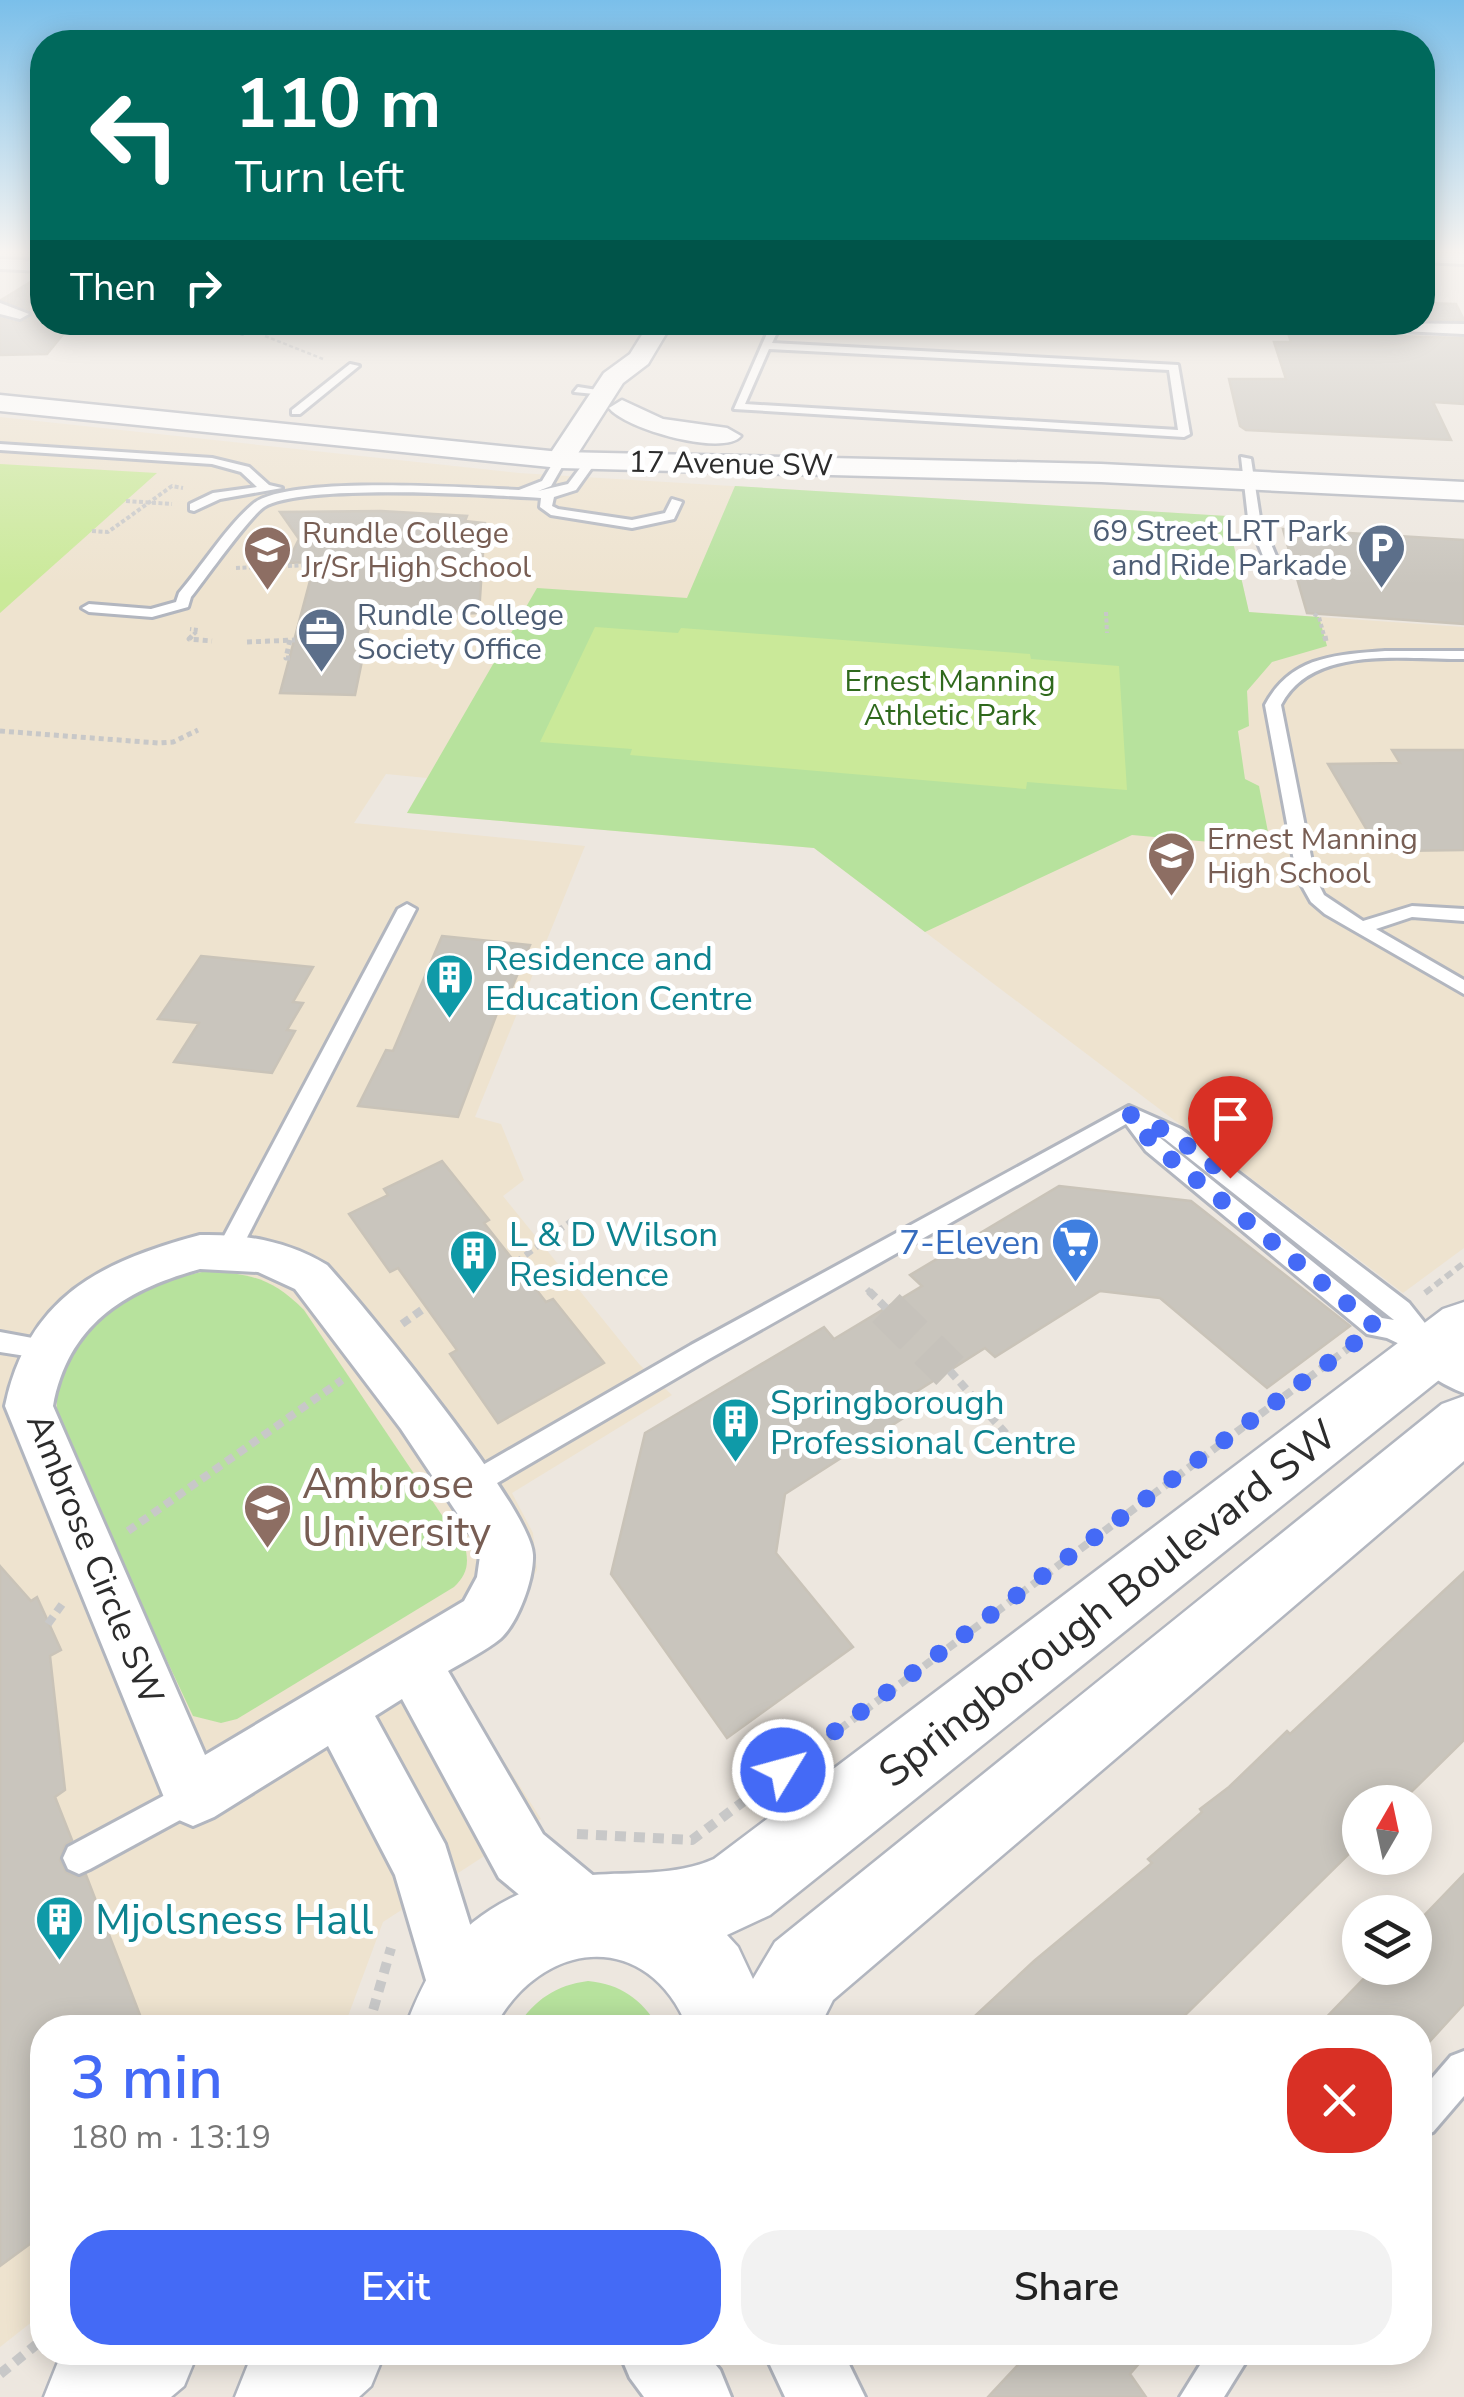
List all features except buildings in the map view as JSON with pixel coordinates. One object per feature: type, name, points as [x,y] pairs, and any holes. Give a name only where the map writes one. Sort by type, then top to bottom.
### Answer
[{"type":"main road","points":[[637,361],[614,378],[602,397],[582,449],[938,450]]},
{"type":"main road","name":"17 Avenue SW","points":[[0,386],[260,408],[582,449],[938,450],[1248,478]]},
{"type":"main road","points":[[602,397],[648,423],[696,433],[850,447]]},
{"type":"main road","name":"17 Avenue SW","points":[[0,403],[232,428],[830,464],[1248,478],[1464,491]]},
{"type":"main road","points":[[232,428],[260,408]]},
{"type":"main road","points":[[1248,478],[1282,472],[1464,473]]},
{"type":"main road","name":"Springborough Boulevard SW","points":[[439,2015],[508,1943],[562,1917],[682,1911],[718,1900],[742,1887],[1427,1337]]},
{"type":"main road","points":[[779,2015],[804,1971],[1464,1423]]},
{"type":"main road","points":[[604,1914],[671,1936],[694,1956],[712,1981],[726,2015]]},
{"type":"main road","points":[[93,2397],[134,2365]]},
{"type":"main road","points":[[284,2397],[322,2365]]},
{"type":"street","name":"Ambrose Circle SW","points":[[228,1250],[274,1257],[311,1277],[471,1486],[508,1545],[504,1586],[483,1619],[193,1796],[29,1406],[36,1367],[22,1346],[119,1280],[172,1259],[228,1250]]},
{"type":"street","points":[[412,1662],[522,1856],[604,1914]]},
{"type":"street","points":[[339,1707],[423,1866],[434,2015]]},
{"type":"street","points":[[666,2365],[692,2397]]},
{"type":"street","points":[[809,2365],[827,2397]]},
{"type":"lane","points":[[759,361],[738,407],[1184,434],[1174,367],[1055,361]]},
{"type":"lane","points":[[296,412],[354,366]]},
{"type":"lane","points":[[0,447],[212,460],[246,470],[266,488]]},
{"type":"lane","points":[[518,493],[548,483],[582,449]]},
{"type":"lane","points":[[189,506],[212,497],[266,488],[548,494],[572,487],[582,449]]},
{"type":"lane","points":[[1248,478],[1254,518],[1274,566],[1294,568]]},
{"type":"lane","points":[[89,608],[152,613],[183,604],[184,596],[259,505],[273,498],[315,492]]},
{"type":"lane","points":[[548,494],[546,507],[555,512],[632,524],[670,516],[676,502]]},
{"type":"lane","points":[[1464,655],[1344,659],[1308,666],[1288,678],[1276,692],[1272,705],[1306,877],[1317,898],[1464,988]]},
{"type":"lane","points":[[1362,928],[1396,912],[1432,908],[1464,916]]},
{"type":"lane","points":[[228,1250],[408,909]]},
{"type":"lane","points":[[471,1486],[700,1352],[1129,1114],[1154,1145],[1427,1337]]},
{"type":"lane","points":[[79,1858],[193,1796]]},
{"type":"lane","points":[[1432,2105],[1464,2069]]},
{"type":"lane","points":[[1200,2397],[1223,2365]]},
{"type":"path","points":[[328,361],[336,364]]},
{"type":"path","points":[[92,531],[108,532],[172,486],[184,487],[172,504],[189,506]]},
{"type":"path","points":[[126,501],[163,503]]},
{"type":"path","points":[[229,568],[311,565]]},
{"type":"path","points":[[1106,612],[1107,633]]},
{"type":"path","points":[[1314,614],[1319,617],[1328,646]]},
{"type":"path","points":[[247,642],[293,640],[286,658],[290,658]]},
{"type":"path","points":[[0,731],[158,743],[173,742],[198,730]]},
{"type":"path","points":[[515,1262],[577,1216]]},
{"type":"path","points":[[572,1834],[692,1840],[1427,1337],[1464,1263]]},
{"type":"path","points":[[48,1624],[92,1563],[124,1533],[372,1357],[402,1324],[426,1307]]},
{"type":"path","points":[[950,1370],[1008,1436]]},
{"type":"path","points":[[391,1948],[430,2015]]},
{"type":"path","points":[[0,2374],[30,2350]]},
{"type":"shaded area","points":[[0,417],[519,473],[1227,516],[1249,612],[1464,627],[1464,1248],[1403,1293],[814,848],[407,813],[427,778],[386,774],[354,823],[585,846],[475,1117],[501,1124],[524,1180],[503,1196],[639,1364],[672,1395],[512,1493],[533,1533],[537,1570],[512,1614],[443,1666],[541,1819],[383,1922],[348,2015],[30,2015],[30,2323],[0,2347]]},
{"type":"green space","points":[[0,464],[157,473],[0,613]]},
{"type":"green space","name":"Ernest Manning Athletic Park","points":[[735,486],[1227,516],[1249,612],[1319,617],[1327,646],[1272,662],[1247,691],[1249,726],[1238,731],[1245,779],[1259,786],[1268,832],[1275,833],[1277,848],[1132,835],[925,932],[814,848],[407,813],[537,588],[687,598]]},
{"type":"green space","points":[[595,627],[678,633],[681,628],[1030,654],[1031,659],[1119,666],[1127,790],[1027,782],[1026,789],[630,755],[632,749],[540,742]]},
{"type":"green space","points":[[207,1271],[237,1274],[271,1284],[304,1310],[467,1557],[465,1571],[454,1587],[237,1719],[221,1723],[193,1716],[58,1429],[57,1394],[64,1365],[77,1340],[95,1319],[145,1289]]},
{"type":"green space","points":[[588,1981],[610,1986],[629,1995],[650,2015],[526,2015],[547,1995]]},
{"type":"tunnel","points":[[886,1308],[950,1371]]},
{"type":"place","name":"69 Street LRT Park and Ride Parkade","points":[[1382,590]]},
{"type":"place","name":"Rundle College Jr/Sr High School","points":[[267,592]]},
{"type":"place","name":"Rundle College Society Office","points":[[322,674]]},
{"type":"place","name":"Ernest Manning High School","points":[[1172,898]]},
{"type":"place","name":"Residence and Education Centre","points":[[450,1020]]},
{"type":"place","name":"7-Eleven","points":[[1075,1284]]},
{"type":"place","name":"L & D Wilson Residence","points":[[474,1296]]},
{"type":"place","name":"Springborough Professional Centre","points":[[735,1464]]},
{"type":"place","name":"Ambrose University","points":[[267,1550]]},
{"type":"place","name":"Mjolsness Hall","points":[[60,1962]]},
{"type":"route","points":[[783,1770],[1376,1327],[1154,1145],[1129,1114],[1172,1134],[1230,1178]]}]
